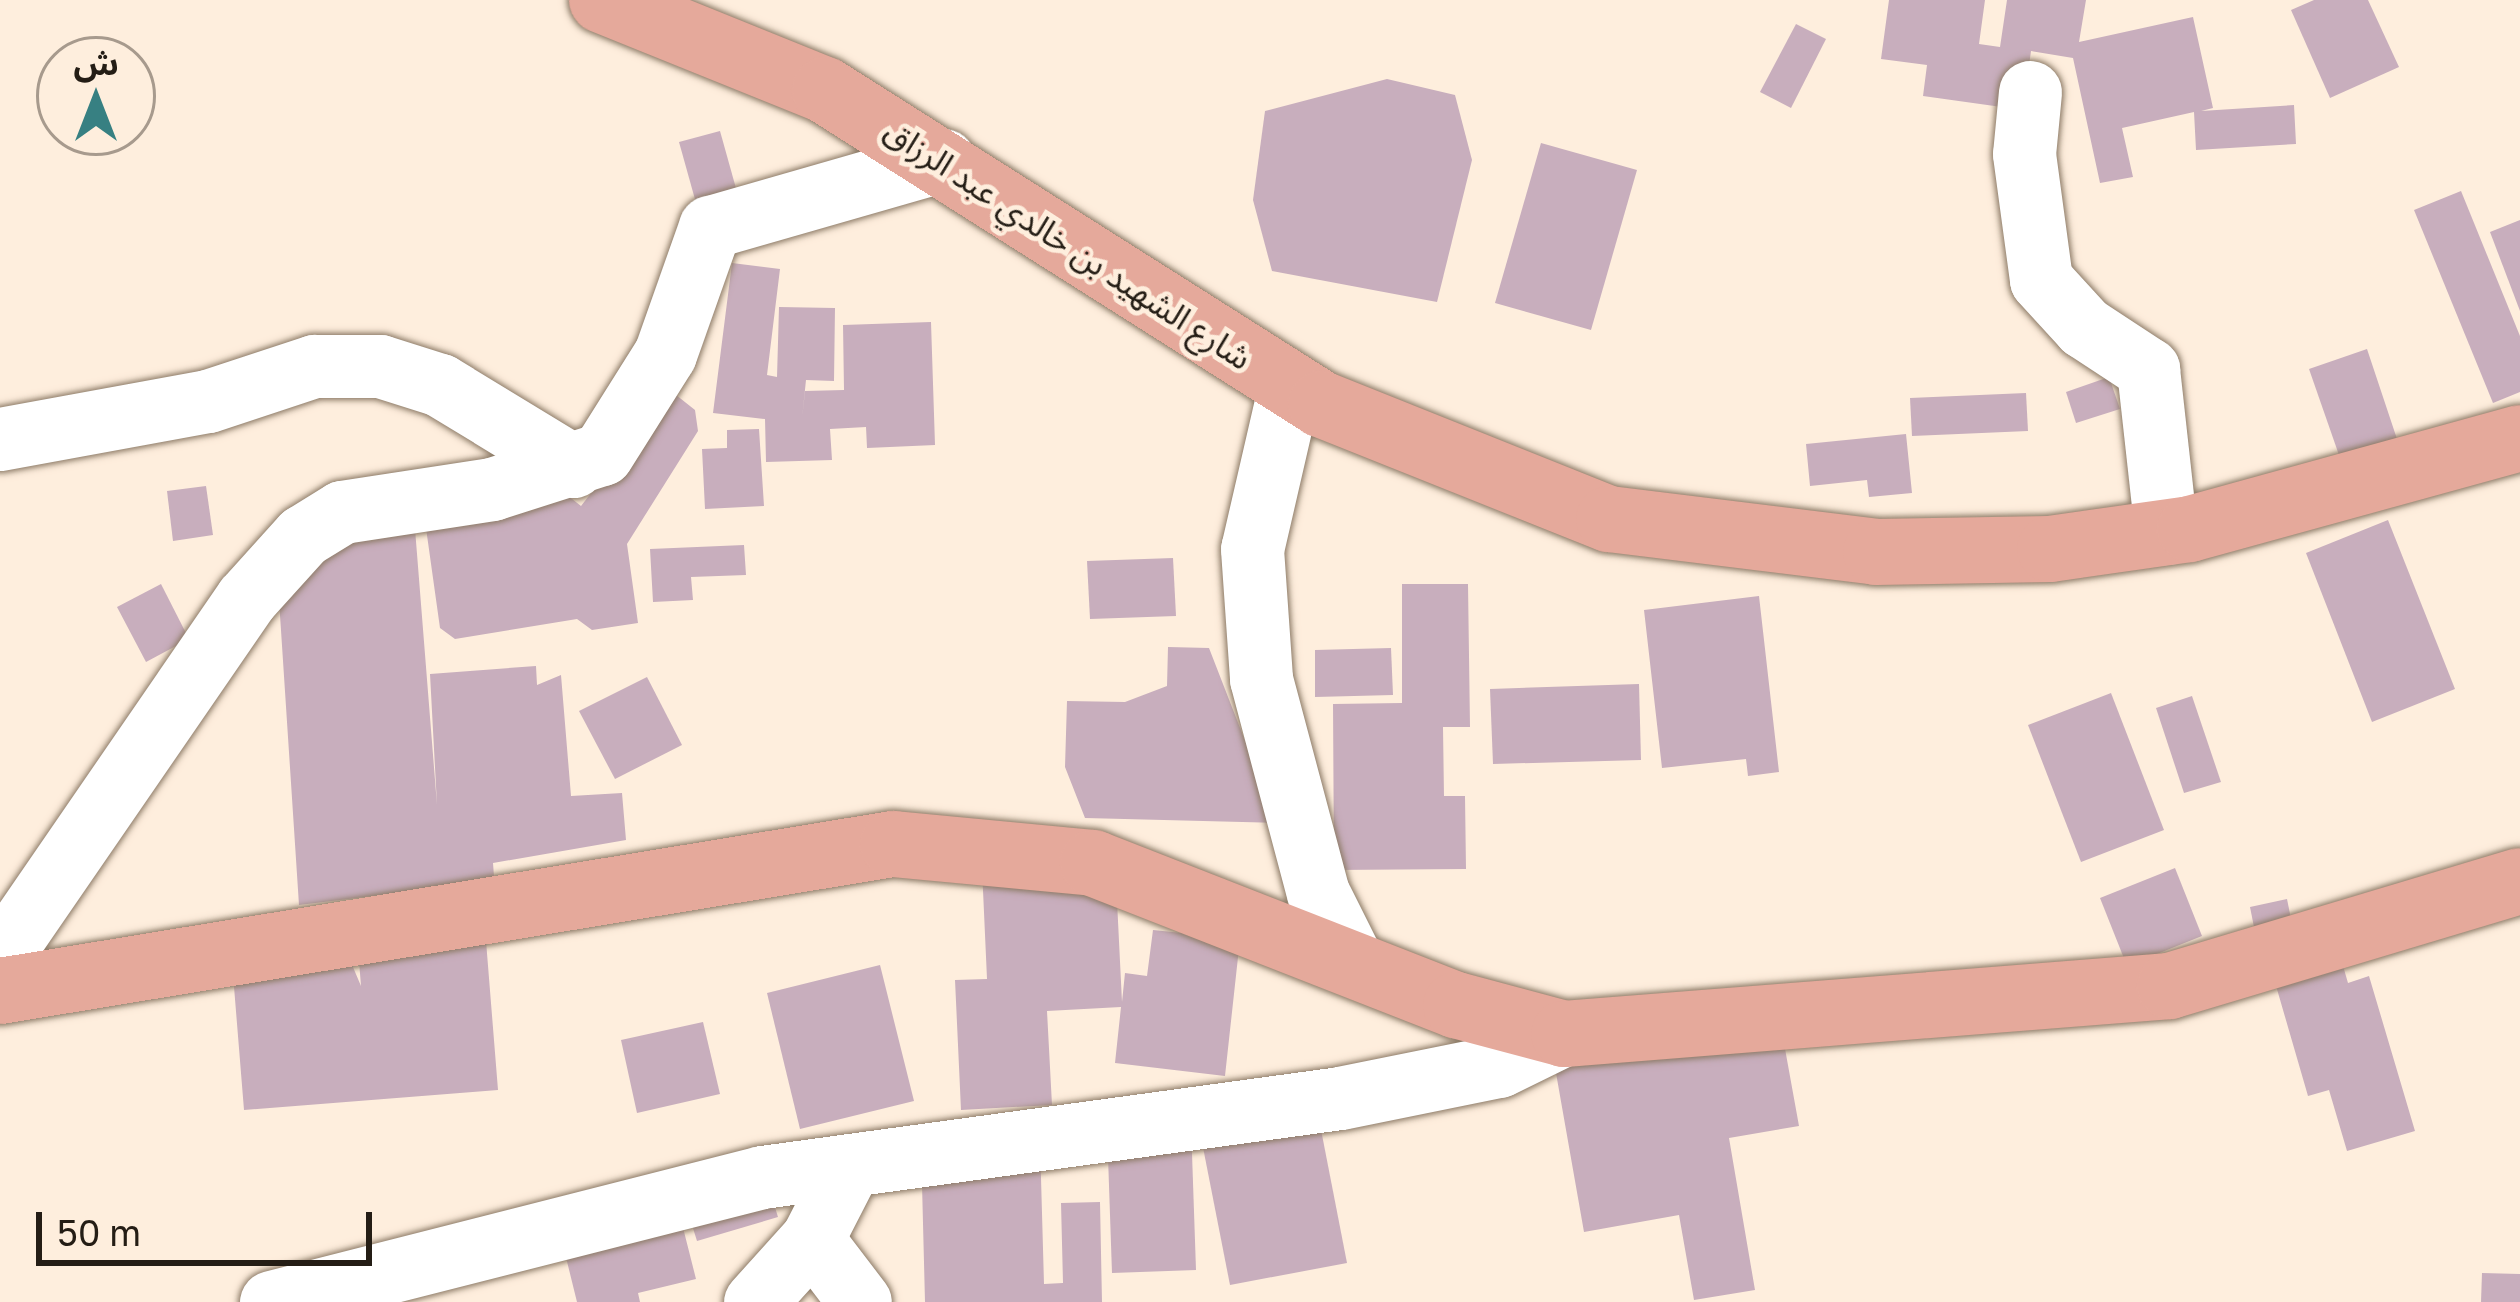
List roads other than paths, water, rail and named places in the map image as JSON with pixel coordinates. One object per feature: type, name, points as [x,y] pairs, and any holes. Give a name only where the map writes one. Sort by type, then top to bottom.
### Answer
[{"type":"main road","name":"شارع الشهيد بن خالدي عبد الرزاق","points":[[602,0],[825,90],[944,160],[1290,385],[1490,477],[1708,538],[1876,553],[2166,533],[2520,438]]},
{"type":"main road","points":[[0,991],[893,844],[1093,863],[1353,963],[1564,1034],[2170,986],[2520,881]]},
{"type":"street","points":[[2030,92],[2024,154],[2042,280],[2084,327],[2148,369],[2166,533]]},
{"type":"street","points":[[0,957],[246,598],[303,536],[342,512],[573,466],[602,454],[636,410],[710,227],[944,160]]},
{"type":"street","points":[[0,439],[208,401],[314,366],[380,366],[479,405],[573,466]]},
{"type":"street","points":[[1290,385],[1252,549],[1261,679],[1318,893],[1353,963]]},
{"type":"street","points":[[272,1302],[762,1177],[1340,1098],[1498,1066],[1564,1034]]},
{"type":"street","points":[[755,1302],[812,1239],[850,1166]]},
{"type":"street","points":[[812,1239],[860,1302]]}]
